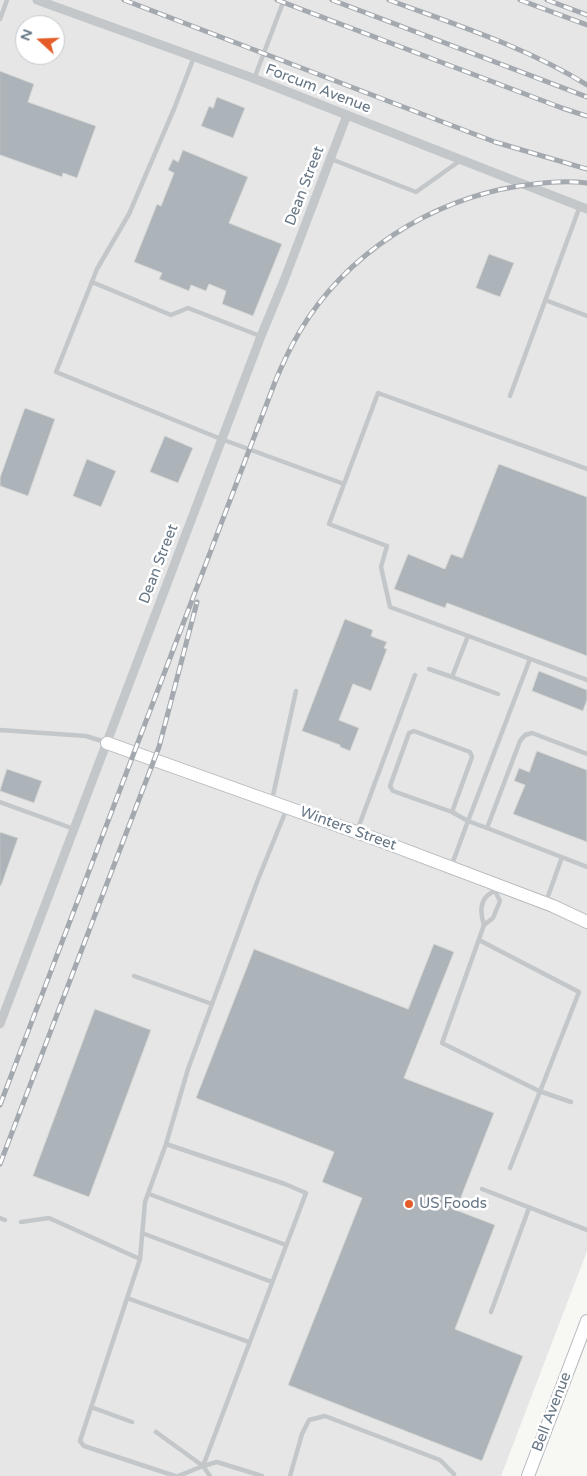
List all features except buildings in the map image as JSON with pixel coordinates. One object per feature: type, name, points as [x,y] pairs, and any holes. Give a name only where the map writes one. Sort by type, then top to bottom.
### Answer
[{"type":"street","name":"Forcum Avenue","points":[[37,0],[254,79],[584,208]]},
{"type":"street","name":"Dean Street","points":[[0,1024],[260,336],[283,283],[347,115]]},
{"type":"street","name":"Winters Street","points":[[106,742],[356,832],[451,868],[496,888],[546,903],[587,922]]},
{"type":"street","name":"Bell Avenue","points":[[528,1476],[587,1320]]},
{"type":"lane","points":[[0,19],[7,0]]},
{"type":"lane","points":[[254,79],[284,0]]},
{"type":"lane","points":[[194,57],[129,214],[108,248],[92,282],[56,372],[221,439],[344,484]]},
{"type":"lane","points":[[331,159],[416,192],[462,159]]},
{"type":"lane","points":[[510,396],[545,300],[584,208]]},
{"type":"lane","points":[[92,282],[171,315],[188,308],[260,336]]},
{"type":"lane","points":[[545,300],[587,316]]},
{"type":"lane","points":[[587,469],[378,393],[329,524],[387,546],[381,567],[390,607],[587,680]]},
{"type":"lane","points":[[452,677],[468,636]]},
{"type":"lane","points":[[451,868],[530,659]]},
{"type":"lane","points":[[429,669],[498,694]]},
{"type":"lane","points":[[356,832],[415,675]]},
{"type":"lane","points":[[271,801],[296,691]]},
{"type":"lane","points":[[0,730],[86,736],[106,742]]},
{"type":"lane","points":[[452,812],[472,757],[470,752],[414,731],[409,733],[390,786],[393,791],[452,812],[468,821],[587,867]]},
{"type":"lane","points":[[487,828],[520,741],[525,734],[532,733],[587,754]]},
{"type":"lane","points":[[0,802],[74,829]]},
{"type":"lane","points":[[262,1476],[217,1462],[177,1476],[84,1446],[80,1442],[140,1259],[145,1202],[166,1144],[188,1069],[257,882],[287,807]]},
{"type":"lane","points":[[546,903],[562,857]]},
{"type":"lane","points":[[484,925],[480,912],[486,896],[496,888],[500,901],[493,918],[484,925],[442,1043],[539,1091],[570,1102]]},
{"type":"lane","points":[[479,940],[579,992],[510,1168]]},
{"type":"lane","points":[[134,976],[212,1004]]},
{"type":"lane","points":[[166,1144],[285,1184],[306,1194],[203,1466]]},
{"type":"lane","points":[[482,1190],[587,1230]]},
{"type":"lane","points":[[149,1194],[286,1245]]},
{"type":"lane","points":[[491,1312],[529,1208]]},
{"type":"lane","points":[[21,1222],[49,1218],[140,1259]]},
{"type":"lane","points":[[142,1232],[272,1282]]},
{"type":"lane","points":[[127,1298],[249,1342]]},
{"type":"lane","points":[[91,1407],[132,1422]]},
{"type":"lane","points":[[290,1476],[302,1434],[309,1420],[325,1416],[440,1460],[454,1476]]},
{"type":"lane","points":[[156,1432],[203,1466],[210,1476]]},
{"type":"shaded area","points":[[0,0],[587,0],[587,1251],[501,1476],[0,1476]]},
{"type":"railway","points":[[124,0],[495,142],[587,169]]},
{"type":"railway","points":[[277,0],[587,116]]},
{"type":"railway","points":[[332,0],[587,97]]},
{"type":"railway","points":[[389,0],[515,48],[564,71],[587,85]]},
{"type":"railway","points":[[520,0],[587,25]]},
{"type":"railway","points":[[547,0],[587,15]]},
{"type":"railway","points":[[0,1105],[275,382],[286,356],[300,331],[319,303],[341,278],[366,255],[393,235],[423,218],[454,204],[486,193],[544,183],[587,183]]},
{"type":"railway","points":[[0,1164],[159,747],[197,602]]},
{"type":"place","name":"US Foods","points":[[409,1204]]}]
